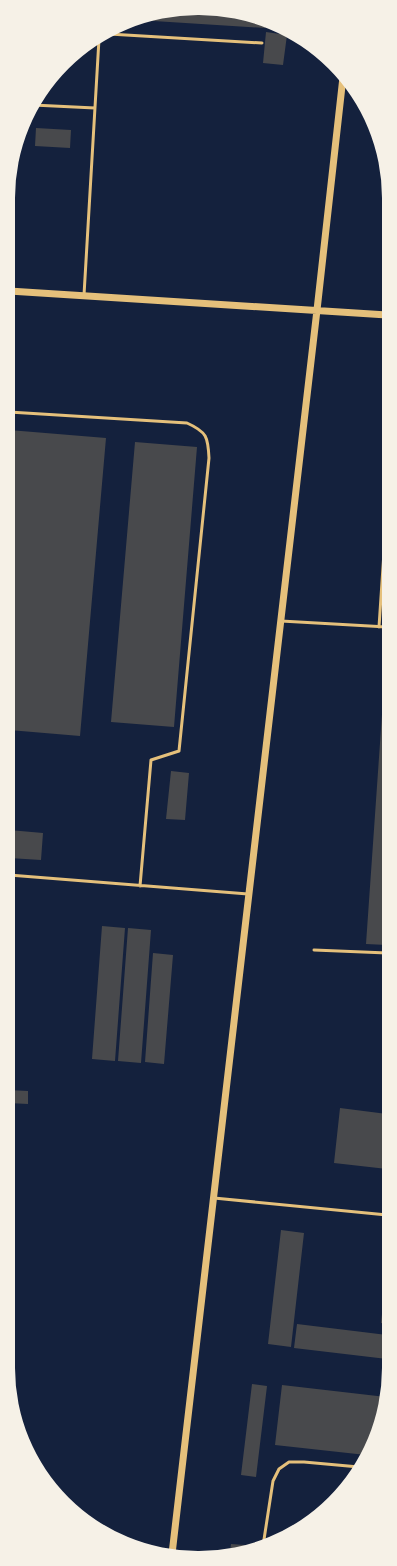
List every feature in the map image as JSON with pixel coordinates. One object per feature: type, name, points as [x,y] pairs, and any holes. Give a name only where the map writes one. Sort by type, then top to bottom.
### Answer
[{"type":"street","points":[[173,1549],[342,85]]},
{"type":"street","points":[[15,292],[382,315]]},
{"type":"lane","points":[[116,34],[262,43]]},
{"type":"lane","points":[[84,296],[99,45]]},
{"type":"lane","points":[[41,105],[95,108]]},
{"type":"lane","points":[[15,412],[187,423],[201,429],[208,442],[209,458],[179,751],[151,760],[140,886]]},
{"type":"lane","points":[[281,621],[379,627],[382,582]]},
{"type":"lane","points":[[15,876],[249,894]]},
{"type":"lane","points":[[314,950],[382,953]]},
{"type":"lane","points":[[214,1198],[382,1215]]},
{"type":"lane","points":[[264,1539],[273,1481],[278,1469],[288,1462],[353,1466]]},
{"type":"building","points":[[186,15],[211,15],[246,21],[265,28],[152,21]]},
{"type":"building","points":[[266,32],[280,34],[287,38],[283,65],[263,63]]},
{"type":"building","points":[[36,128],[71,130],[70,148],[35,146]]},
{"type":"building","points":[[15,430],[106,438],[80,736],[15,731]]},
{"type":"building","points":[[135,442],[197,447],[174,727],[111,722]]},
{"type":"building","points":[[382,714],[382,945],[366,944]]},
{"type":"building","points":[[171,771],[189,773],[185,820],[166,819]]},
{"type":"building","points":[[15,831],[43,833],[41,860],[15,858]]},
{"type":"building","points":[[102,926],[125,928],[115,1061],[92,1059]]},
{"type":"building","points":[[128,928],[151,930],[141,1063],[118,1061]]},
{"type":"building","points":[[153,953],[173,955],[164,1064],[145,1062]]},
{"type":"building","points":[[15,1090],[28,1091],[28,1104],[15,1103]]},
{"type":"building","points":[[340,1108],[382,1113],[382,1168],[334,1163]]},
{"type":"building","points":[[281,1230],[304,1233],[291,1347],[268,1344]]},
{"type":"building","points":[[297,1324],[382,1334],[382,1358],[294,1348]]},
{"type":"building","points":[[252,1384],[267,1386],[256,1477],[241,1475]]},
{"type":"building","points":[[282,1385],[379,1396],[376,1415],[368,1438],[360,1454],[275,1445]]},
{"type":"building","points":[[231,1544],[245,1545],[245,1545],[231,1548]]}]
